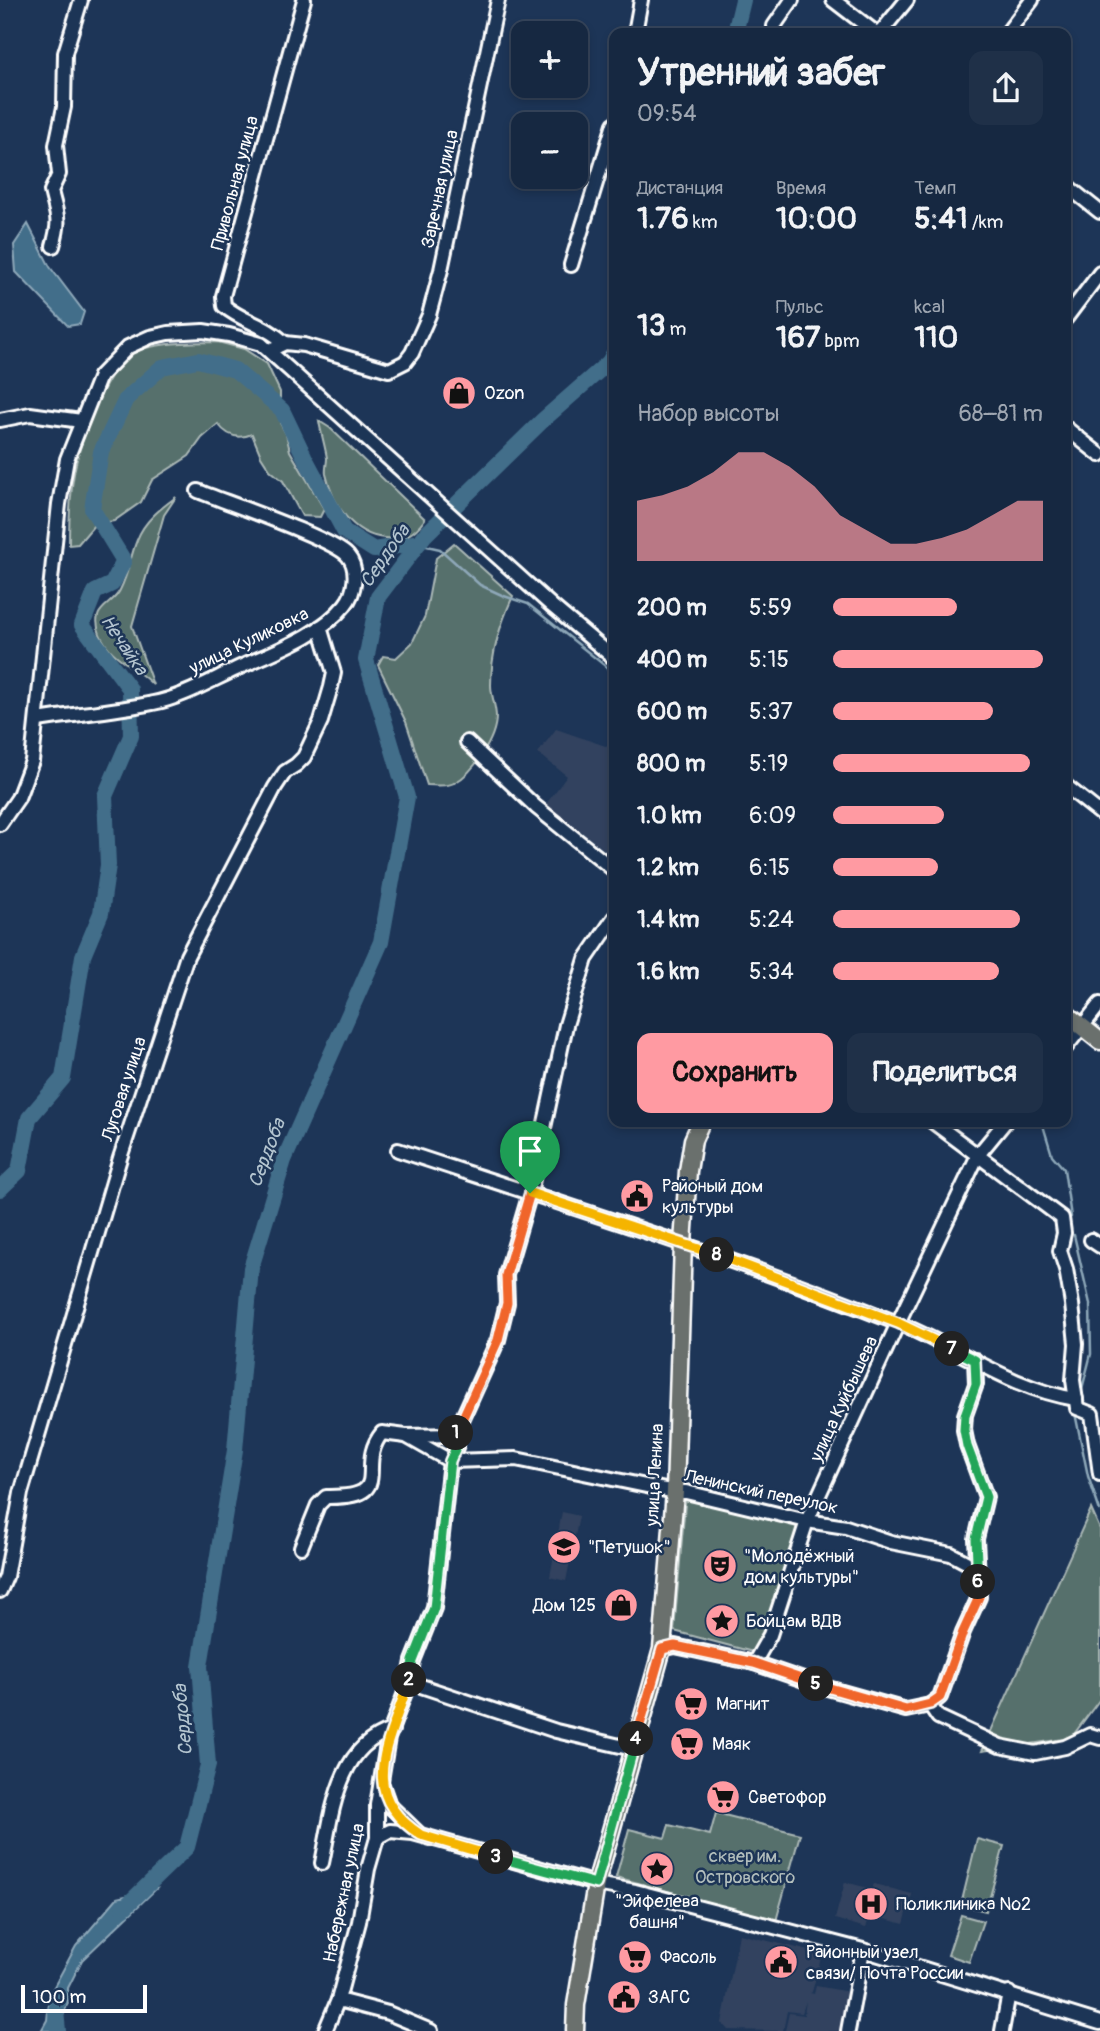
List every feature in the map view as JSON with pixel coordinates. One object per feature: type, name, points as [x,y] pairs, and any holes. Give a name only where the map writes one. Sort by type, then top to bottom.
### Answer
[{"type":"main road","points":[[1071,1018],[1100,1041]]},
{"type":"main road","name":"улица Ленина","points":[[575,2031],[576,2006],[596,1884],[662,1649],[675,1492],[683,1243],[690,1161],[693,1140],[699,1127]]},
{"type":"street","points":[[53,246],[59,215],[51,191],[59,174],[56,145],[64,107],[65,53],[82,0]]},
{"type":"street","name":"Привольная улица","points":[[285,343],[270,330],[231,312],[224,306],[223,296],[304,0]]},
{"type":"street","name":"Заречная улица","points":[[285,343],[328,351],[389,370],[405,362],[412,352],[429,315],[441,270],[498,0]]},
{"type":"street","points":[[636,28],[641,0]]},
{"type":"street","points":[[775,26],[792,0]]},
{"type":"street","points":[[834,0],[871,28]]},
{"type":"street","points":[[882,28],[906,0]]},
{"type":"street","points":[[1011,28],[1032,0]]},
{"type":"street","points":[[571,265],[609,140]]},
{"type":"street","points":[[1071,189],[1100,212]]},
{"type":"street","points":[[1071,311],[1100,273]]},
{"type":"street","points":[[0,824],[18,798],[32,761],[58,504],[67,460],[100,376],[128,347],[149,337],[203,331],[250,340],[270,350],[552,606],[609,654]]},
{"type":"street","points":[[270,350],[285,343]]},
{"type":"street","points":[[0,419],[30,414],[81,421]]},
{"type":"street","points":[[1071,432],[1100,454]]},
{"type":"street","name":"улица Куликовка","points":[[38,720],[156,703],[204,684],[320,627],[345,605],[352,594],[355,575],[352,562],[346,553],[198,491]]},
{"type":"street","name":"Луговая улица","points":[[0,1591],[6,1577],[25,1479],[120,1158],[187,956],[275,788],[285,772],[303,757],[321,721],[334,673],[320,627]]},
{"type":"street","points":[[467,742],[536,807],[609,866]]},
{"type":"street","points":[[1071,790],[1100,813]]},
{"type":"street","name":"Набережная улица","points":[[325,2031],[338,2000],[359,1922],[368,1869],[377,1838],[377,1805],[391,1730],[409,1682],[413,1661],[434,1608],[450,1461],[457,1445],[455,1435],[498,1340],[507,1303],[506,1275],[530,1193],[566,1026],[586,959],[609,925]]},
{"type":"street","points":[[1071,1041],[1100,1004]]},
{"type":"street","points":[[940,1127],[1062,1218],[1064,1233],[1060,1251],[1066,1269],[1076,1344],[1073,1380],[1076,1402]]},
{"type":"street","name":"улица Куйбышева","points":[[754,1663],[770,1635],[807,1521],[898,1323],[978,1155],[1001,1127]]},
{"type":"street","points":[[398,1150],[683,1243],[898,1323],[1005,1377],[1076,1402],[1092,1414],[1100,1474]]},
{"type":"street","points":[[662,1649],[675,1646],[754,1663],[824,1687],[906,1710],[930,1704],[940,1697],[963,1632],[979,1597],[976,1539],[986,1497],[967,1446],[964,1430],[965,1415],[976,1384],[975,1360]]},
{"type":"street","points":[[301,1547],[318,1505],[326,1497],[345,1497],[362,1492],[370,1485],[373,1477],[370,1463],[373,1444],[382,1433],[406,1436],[455,1435]]},
{"type":"street","points":[[406,1436],[450,1461]]},
{"type":"street","name":"Ленинский переулок","points":[[450,1461],[516,1458],[675,1492],[686,1492],[807,1521],[846,1527],[891,1542],[951,1554],[977,1568]]},
{"type":"street","points":[[409,1682],[556,1731],[633,1749]]},
{"type":"street","points":[[930,1704],[938,1717],[950,1723],[1000,1745],[1035,1754],[1065,1747],[1090,1735],[1100,1738]]},
{"type":"street","points":[[322,1863],[332,1809],[342,1779],[359,1752],[380,1733],[391,1730]]},
{"type":"street","points":[[382,1779],[389,1805],[411,1829],[421,1835]]},
{"type":"street","points":[[377,1838],[390,1831],[421,1835],[596,1884],[635,1891],[863,1950],[1100,2023]]},
{"type":"street","points":[[848,2031],[863,1950]]},
{"type":"street","points":[[1002,2031],[1009,1993]]},
{"type":"street","points":[[338,2000],[388,2013],[431,2031]]},
{"type":"shaded area","points":[[28,224],[50,267],[84,312],[80,324],[68,326],[16,272],[14,245]]},
{"type":"shaded area","points":[[556,729],[609,747],[609,853],[546,804],[567,776],[538,753]]},
{"type":"shaded area","name":"\"Петушок\"","points":[[562,1512],[579,1516],[566,1581],[550,1577]]},
{"type":"shaded area","points":[[845,1882],[872,1889],[874,1884],[912,1894],[904,1924],[870,1915],[866,1928],[835,1919]]},
{"type":"shaded area","points":[[156,1889],[82,1960],[68,1988],[68,2002],[62,2019],[57,2024],[58,2031],[41,2031],[47,2020],[50,1994],[76,1946],[117,1898]]},
{"type":"shaded area","points":[[739,1934],[822,1954],[810,1993],[814,1994],[816,1986],[849,1992],[841,2031],[785,2031],[789,2013],[804,2015],[806,2001],[802,2013],[787,2011],[783,2031],[728,2030],[722,2023]]},
{"type":"green space","points":[[218,342],[244,349],[267,364],[280,392],[280,423],[290,451],[324,509],[320,517],[302,516],[283,481],[270,470],[261,456],[252,434],[233,436],[218,424],[202,438],[189,456],[152,480],[141,502],[114,521],[95,524],[78,544],[69,545],[70,502],[77,459],[91,416],[114,371],[133,353],[152,346]]},
{"type":"green space","points":[[319,421],[330,428],[425,519],[417,529],[402,537],[384,538],[362,531],[353,524],[339,507],[329,485],[327,458]]},
{"type":"green space","points":[[176,497],[164,515],[132,626],[153,685],[104,642],[97,618],[120,590],[144,527],[159,510]]},
{"type":"green space","points":[[454,543],[513,596],[500,628],[491,673],[496,717],[488,745],[469,772],[454,783],[427,785],[406,722],[378,665],[383,656],[396,658],[412,643],[425,616],[436,558]]},
{"type":"green space","points":[[686,1492],[801,1523],[762,1638],[753,1652],[674,1631]]},
{"type":"green space","points":[[1091,1509],[1100,1529],[1100,1699],[1071,1738],[982,1751]]},
{"type":"green space","name":"сквер им. Островского","points":[[716,1813],[800,1834],[776,1921],[616,1877],[629,1829],[665,1838],[669,1825],[710,1835]]},
{"type":"green space","points":[[977,1839],[1004,1846],[986,1911],[961,1905]]},
{"type":"green space","points":[[961,1915],[983,1921],[969,1962],[948,1955]]},
{"type":"waterway","name":"Сердоба","points":[[736,28],[743,0]]},
{"type":"waterway","name":"Нечайка","points":[[0,1189],[19,1171],[29,1118],[63,1078],[83,956],[101,913],[108,865],[105,796],[131,736],[130,689],[82,625],[95,592],[112,584],[124,561],[92,509],[101,452],[126,399],[162,367],[198,360],[235,370],[282,410],[344,531],[374,550],[420,542]]},
{"type":"waterway","name":"Сердоба","points":[[123,1909],[187,1847],[208,1765],[200,1666],[235,1450],[251,1268],[284,1160],[381,942],[407,797],[366,660],[378,597],[425,535],[543,420],[609,362]]},
{"type":"waterway","points":[[418,544],[440,549],[480,585],[528,604],[609,669]]},
{"type":"waterway","points":[[1044,1127],[1052,1155],[1064,1169],[1071,1217]]},
{"type":"waterway","points":[[1074,1235],[1090,1304],[1091,1354],[1081,1393]]},
{"type":"waterway","points":[[1075,1413],[1088,1476],[1100,1511]]},
{"type":"waterway","name":"Сердоба","points":[[58,2003],[58,2031]]},
{"type":"place","name":"Ozon","points":[[459,393]]},
{"type":"place","name":"Районый дом культуры","points":[[637,1196]]},
{"type":"place","name":"\"Петушок\"","points":[[564,1547]]},
{"type":"place","name":"\"Молодёжный дом культуры\"","points":[[720,1566]]},
{"type":"place","name":"Дом 125","points":[[621,1605]]},
{"type":"place","name":"Бойцам ВДВ","points":[[722,1621]]},
{"type":"place","name":"Магнит","points":[[691,1704]]},
{"type":"place","name":"Maяк","points":[[687,1744]]},
{"type":"place","name":"Светофор","points":[[723,1797]]},
{"type":"place","name":"\"Эйфелева башня\"","points":[[657,1869]]},
{"type":"place","name":"Поликлиника №2","points":[[871,1904]]},
{"type":"place","name":"Фасоль","points":[[635,1957]]},
{"type":"place","name":"Районный узел связи/ Почта России","points":[[781,1962]]},
{"type":"place","name":"ЗАГС","points":[[624,1997]]},
{"type":"route","points":[[530,1193],[683,1243],[898,1323],[975,1360],[976,1384],[965,1415],[964,1430],[967,1446],[986,1497],[976,1539],[979,1597],[963,1632],[940,1697],[930,1704],[906,1710],[824,1687],[754,1663],[675,1646],[662,1649],[596,1884],[421,1835],[411,1829],[389,1805],[383,1790],[388,1738],[409,1682],[413,1661],[434,1608],[450,1461],[457,1445],[455,1435],[470,1407],[498,1340],[507,1303],[506,1275],[530,1193]]}]
